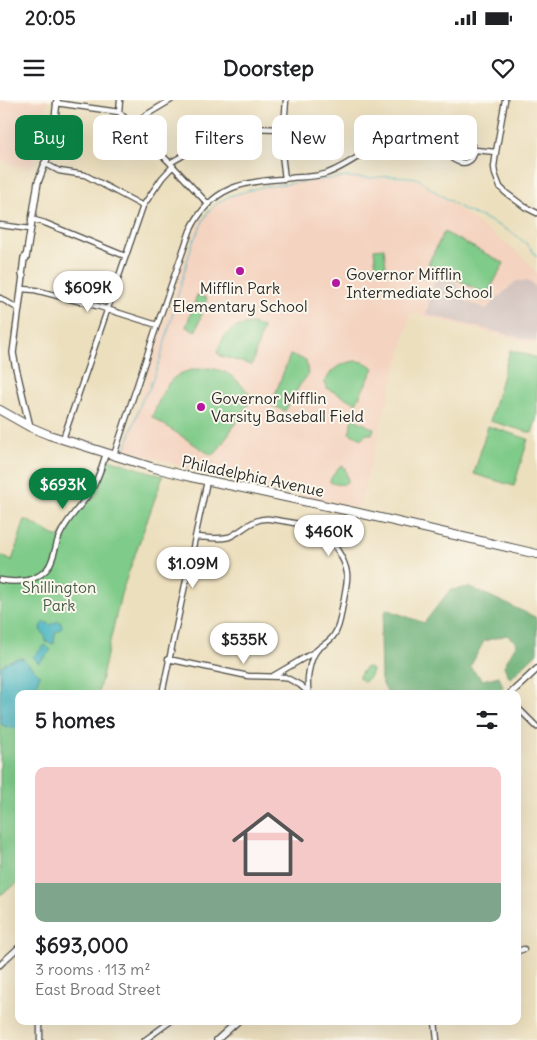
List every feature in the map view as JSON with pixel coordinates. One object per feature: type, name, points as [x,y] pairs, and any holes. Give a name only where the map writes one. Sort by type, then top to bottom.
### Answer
[{"type":"main road","name":"Philadelphia Avenue","points":[[0,410],[30,427],[151,467],[537,554]]},
{"type":"street","points":[[119,112],[120,100]]},
{"type":"street","points":[[146,115],[171,100]]},
{"type":"street","points":[[285,115],[286,100]]},
{"type":"street","points":[[505,100],[496,152],[494,171],[496,179],[500,187],[525,207],[536,210]]},
{"type":"street","points":[[30,427],[14,358],[14,344],[22,289],[24,258],[26,258],[38,182],[53,138],[57,101],[119,112],[122,115]]},
{"type":"street","points":[[63,439],[143,206],[172,165],[200,146],[230,133],[252,129],[272,129]]},
{"type":"street","points":[[460,143],[471,144],[475,150],[474,157],[465,163],[458,163],[453,159],[454,147],[460,143]]},
{"type":"street","points":[[477,150],[496,152]]},
{"type":"street","points":[[0,580],[13,582],[27,580],[40,575],[48,568],[64,527],[88,495],[110,454],[190,231],[207,203],[225,191],[239,185],[260,180],[328,174],[354,159]]},
{"type":"street","points":[[167,160],[207,203]]},
{"type":"street","points":[[282,160],[284,179]]},
{"type":"street","points":[[44,163],[59,170],[84,175],[143,206]]},
{"type":"street","points":[[31,219],[125,256]]},
{"type":"street","points":[[0,225],[30,229]]},
{"type":"street","points":[[22,289],[35,290],[107,309],[157,325]]},
{"type":"street","points":[[0,298],[19,309]]},
{"type":"street","points":[[163,690],[207,480]]},
{"type":"street","points":[[195,537],[226,538],[254,521],[264,519],[308,526],[326,535],[345,564],[347,580],[338,628],[332,638],[316,651],[272,676]]},
{"type":"street","points":[[309,690],[308,675],[316,651]]},
{"type":"street","points":[[168,659],[237,674],[285,677],[293,680],[305,690]]},
{"type":"street","points":[[514,690],[537,669]]},
{"type":"street","points":[[521,711],[537,727]]},
{"type":"street","points":[[0,965],[15,951]]},
{"type":"street","points":[[40,1025],[40,1040]]},
{"type":"street","points":[[145,1040],[166,1025]]},
{"type":"street","points":[[217,1040],[234,1025]]},
{"type":"street","points":[[435,1025],[437,1040]]},
{"type":"shaded area","points":[[0,100],[48,100],[46,115],[15,115],[15,160],[35,160],[31,168],[10,165],[0,157]]},
{"type":"shaded area","points":[[341,177],[417,179],[521,255],[537,273],[537,345],[411,313],[359,508],[219,477],[124,449],[182,268],[199,222],[223,198],[272,185]]},
{"type":"shaded area","points":[[437,276],[454,279],[467,302],[486,309],[516,281],[529,281],[537,288],[537,342],[426,314],[434,282],[438,280]]},
{"type":"green space","points":[[444,232],[504,263],[487,295],[428,264]]},
{"type":"green space","points":[[384,248],[386,267],[376,268],[374,249]]},
{"type":"green space","points":[[197,295],[207,298],[196,331],[186,327]]},
{"type":"green space","points":[[252,324],[263,327],[252,365],[220,356],[217,353],[222,340],[229,332]]},
{"type":"green space","points":[[510,350],[537,358],[537,416],[532,433],[490,421]]},
{"type":"green space","points":[[290,355],[306,360],[308,375],[285,411],[271,405]]},
{"type":"green space","points":[[355,361],[364,362],[374,368],[356,403],[326,388],[327,385],[324,384],[329,374],[336,368]]},
{"type":"green space","name":"Governor Mifflin Varsity Baseball Field","points":[[209,368],[217,369],[229,375],[239,382],[253,397],[216,453],[211,455],[152,417],[161,396],[171,381],[185,372]]},
{"type":"green space","points":[[353,418],[374,429],[372,434],[366,434],[362,439],[349,433]]},
{"type":"green space","points":[[488,426],[528,439],[514,486],[474,474]]},
{"type":"green space","name":"Shillington Park","points":[[105,458],[163,476],[121,594],[99,690],[15,690],[15,885],[0,895],[0,555],[12,561],[25,519],[59,538],[94,485]]},
{"type":"green space","points":[[339,467],[345,468],[348,481],[344,484],[330,482]]},
{"type":"green space","points":[[470,587],[535,617],[537,621],[537,653],[511,678],[508,676],[504,666],[517,643],[507,635],[484,641],[470,667],[483,680],[499,676],[503,687],[500,690],[386,690],[381,680],[380,635],[386,609],[424,623],[450,590]]},
{"type":"green space","points":[[368,667],[372,670],[365,682],[359,676]]},
{"type":"water","points":[[58,621],[62,626],[55,633],[54,644],[46,642],[45,636],[40,630],[41,626],[43,623],[50,625]]},
{"type":"water","points":[[45,645],[51,650],[39,663],[33,657]]},
{"type":"water","points":[[22,658],[40,675],[35,690],[15,690],[15,728],[6,727],[0,723],[0,667],[7,662]]},
{"type":"waterway","points":[[125,449],[142,400],[149,389],[160,360],[192,244],[207,213],[216,204],[229,196],[261,187],[317,180],[346,177],[412,177],[419,179],[464,210],[513,233],[529,246],[537,257]]},
{"type":"place","name":"Mifflin Park Elementary School","points":[[240,271]]},
{"type":"place","name":"Governor Mifflin Intermediate School","points":[[336,283]]},
{"type":"place","name":"Governor Mifflin Varsity Baseball Field","points":[[201,407]]}]
